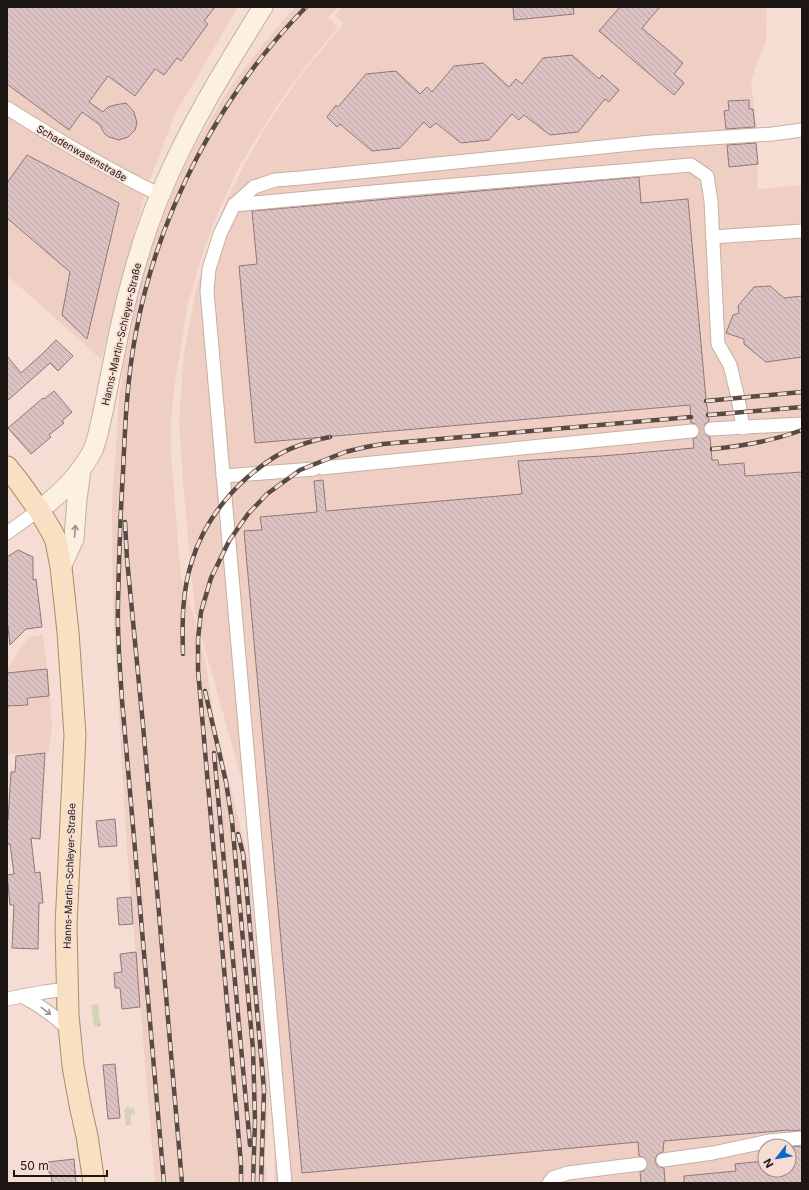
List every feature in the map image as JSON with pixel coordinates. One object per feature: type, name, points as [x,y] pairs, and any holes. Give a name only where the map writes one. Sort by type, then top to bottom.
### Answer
[{"type":"main road","name":"Hanns-Martin-Schleyer-Straße","points":[[94,1183],[87,1136],[76,1081],[69,1030],[66,989],[66,926],[75,735],[68,632],[61,567],[56,541],[39,510],[62,492],[81,470],[93,448],[101,419],[130,287],[144,238],[160,195],[199,112],[263,7]]},
{"type":"main road","points":[[7,467],[39,510]]},
{"type":"main road","name":"Hanns-Martin-Schleyer-Straße","points":[[61,567],[74,539],[81,470]]},
{"type":"street","name":"Schadenwasenstraße","points":[[7,108],[85,155],[160,195]]},
{"type":"street","points":[[784,133],[802,119]]},
{"type":"street","points":[[285,1183],[207,291],[209,269],[220,234],[234,205],[254,187],[275,180],[651,142],[784,133],[802,130]]},
{"type":"street","points":[[234,205],[692,165],[707,176],[711,200],[718,344],[730,365],[743,428]]},
{"type":"street","points":[[713,237],[802,231]]},
{"type":"street","points":[[710,429],[802,424]]},
{"type":"street","points":[[223,476],[692,431]]},
{"type":"street","points":[[7,533],[39,510]]},
{"type":"street","points":[[7,996],[22,996],[66,989]]},
{"type":"street","points":[[22,996],[37,1004],[69,1030]]},
{"type":"street","points":[[663,1160],[713,1153],[769,1141],[802,1138]]},
{"type":"street","points":[[549,1183],[553,1178],[568,1173],[640,1164]]},
{"type":"shaded area","points":[[7,7],[238,7],[175,114],[146,190],[101,359],[7,275]]},
{"type":"shaded area","points":[[296,7],[338,7],[328,18],[338,27],[278,104],[240,165],[220,208],[202,255],[188,304],[175,382],[171,419],[171,455],[181,577],[195,620],[206,664],[213,714],[249,863],[269,1100],[265,1155],[267,1183],[155,1183],[127,849],[113,612],[112,507],[119,400],[128,335],[143,274],[155,236],[174,190],[192,151],[224,97],[243,70],[287,15]]},
{"type":"shaded area","points":[[342,7],[766,7],[766,40],[751,80],[756,124],[758,189],[802,185],[802,1183],[274,1183],[276,1088],[251,813],[195,613],[179,421],[184,352],[197,285],[223,208],[243,167],[266,126],[302,74],[343,24],[335,15]]},
{"type":"shaded area","points":[[43,634],[50,694],[52,729],[48,753],[7,754],[7,669],[29,637]]},
{"type":"green space","points":[[98,1004],[101,1026],[94,1027],[91,1005]]},
{"type":"green space","points":[[127,1106],[129,1106],[129,1109],[134,1108],[135,1114],[131,1115],[131,1125],[126,1125],[124,1109],[127,1109]]},
{"type":"building","points":[[7,7],[215,7],[204,21],[208,24],[181,61],[177,58],[164,75],[155,69],[135,96],[108,76],[89,102],[103,112],[108,107],[126,103],[134,112],[137,123],[135,130],[128,137],[119,140],[109,137],[104,133],[100,125],[82,112],[69,130],[7,84]]},
{"type":"building","points":[[513,7],[573,7],[574,14],[514,20]]},
{"type":"building","points":[[620,7],[660,7],[642,28],[683,63],[674,74],[684,83],[674,95],[599,31]]},
{"type":"building","points":[[572,55],[599,79],[602,75],[619,90],[609,102],[605,99],[578,132],[550,135],[524,115],[519,120],[512,114],[489,140],[461,143],[436,123],[430,128],[424,122],[400,148],[372,151],[340,124],[337,127],[327,117],[336,105],[338,107],[366,74],[396,71],[420,94],[427,87],[432,92],[454,66],[483,63],[509,87],[516,79],[522,84],[543,58]]},
{"type":"building","points":[[749,100],[749,109],[753,109],[755,127],[726,129],[724,111],[729,110],[728,101]]},
{"type":"building","points":[[756,143],[758,164],[729,167],[727,145]]},
{"type":"building","points":[[27,155],[119,203],[87,339],[62,315],[70,272],[7,218],[7,183]]},
{"type":"building","points":[[639,177],[641,203],[688,199],[709,421],[704,425],[703,430],[705,434],[710,437],[712,460],[718,460],[719,465],[744,463],[745,476],[802,472],[802,1130],[664,1141],[663,1152],[658,1154],[655,1161],[657,1165],[664,1168],[665,1183],[641,1183],[640,1172],[645,1170],[648,1163],[646,1159],[639,1156],[638,1142],[302,1173],[244,531],[262,530],[260,517],[317,512],[314,481],[323,480],[326,511],[522,494],[518,461],[602,456],[694,448],[693,439],[699,435],[700,431],[698,426],[691,423],[690,405],[255,443],[239,266],[257,264],[252,211]]},
{"type":"building","points":[[770,286],[784,298],[802,296],[802,357],[766,362],[744,344],[744,339],[726,333],[733,315],[739,313],[738,306],[754,287]]},
{"type":"building","points":[[56,340],[73,356],[58,371],[50,363],[7,401],[7,356],[21,373]]},
{"type":"building","points":[[54,391],[72,412],[62,421],[64,423],[49,435],[51,437],[31,454],[8,428],[43,398],[44,399]]},
{"type":"building","points":[[18,550],[33,557],[33,580],[36,579],[42,627],[26,629],[10,645],[7,619],[7,557]]},
{"type":"building","points":[[47,669],[49,696],[27,698],[28,705],[7,706],[7,673]]},
{"type":"building","points":[[45,753],[40,839],[31,838],[35,873],[40,872],[43,903],[39,903],[38,949],[12,948],[14,905],[10,905],[7,875],[14,874],[10,844],[7,844],[7,820],[11,772],[15,772],[16,756]]},
{"type":"building","points":[[115,819],[117,846],[99,847],[96,821]]},
{"type":"building","points":[[131,897],[133,924],[119,925],[117,898]]},
{"type":"building","points":[[136,952],[140,1007],[122,1009],[120,988],[115,988],[114,973],[122,972],[120,954]]},
{"type":"building","points":[[115,1064],[120,1118],[108,1119],[103,1065]]},
{"type":"building","points":[[797,1146],[802,1146],[802,1183],[684,1183],[684,1176],[736,1171],[735,1164],[757,1162],[757,1178],[797,1178]]},
{"type":"building","points":[[74,1159],[76,1183],[52,1183],[48,1162]]},
{"type":"tunnel","points":[[692,431],[711,429]]},
{"type":"tunnel","points":[[640,1164],[663,1160]]},
{"type":"railway","points":[[164,1183],[118,639],[120,522],[130,367],[146,287],[160,243],[177,200],[197,158],[220,117],[246,78],[275,41],[306,7]]},
{"type":"railway","points":[[706,401],[802,392]]},
{"type":"railway","points":[[708,415],[802,407]]},
{"type":"railway","points":[[241,1183],[241,1164],[198,670],[198,639],[201,612],[211,578],[229,541],[248,514],[267,494],[300,470],[345,452],[383,444],[691,417]]},
{"type":"railway","points":[[712,449],[758,442],[802,430]]},
{"type":"railway","points":[[183,654],[183,607],[186,584],[198,545],[214,516],[224,502],[247,478],[273,458],[300,445],[330,437]]},
{"type":"railway","points":[[125,522],[182,1183]]},
{"type":"railway","points":[[205,691],[226,782],[232,821],[253,1049],[255,1121],[253,1183]]},
{"type":"railway","points":[[214,753],[250,1145]]},
{"type":"railway","points":[[238,834],[243,854],[246,882],[264,1090],[261,1183]]}]
